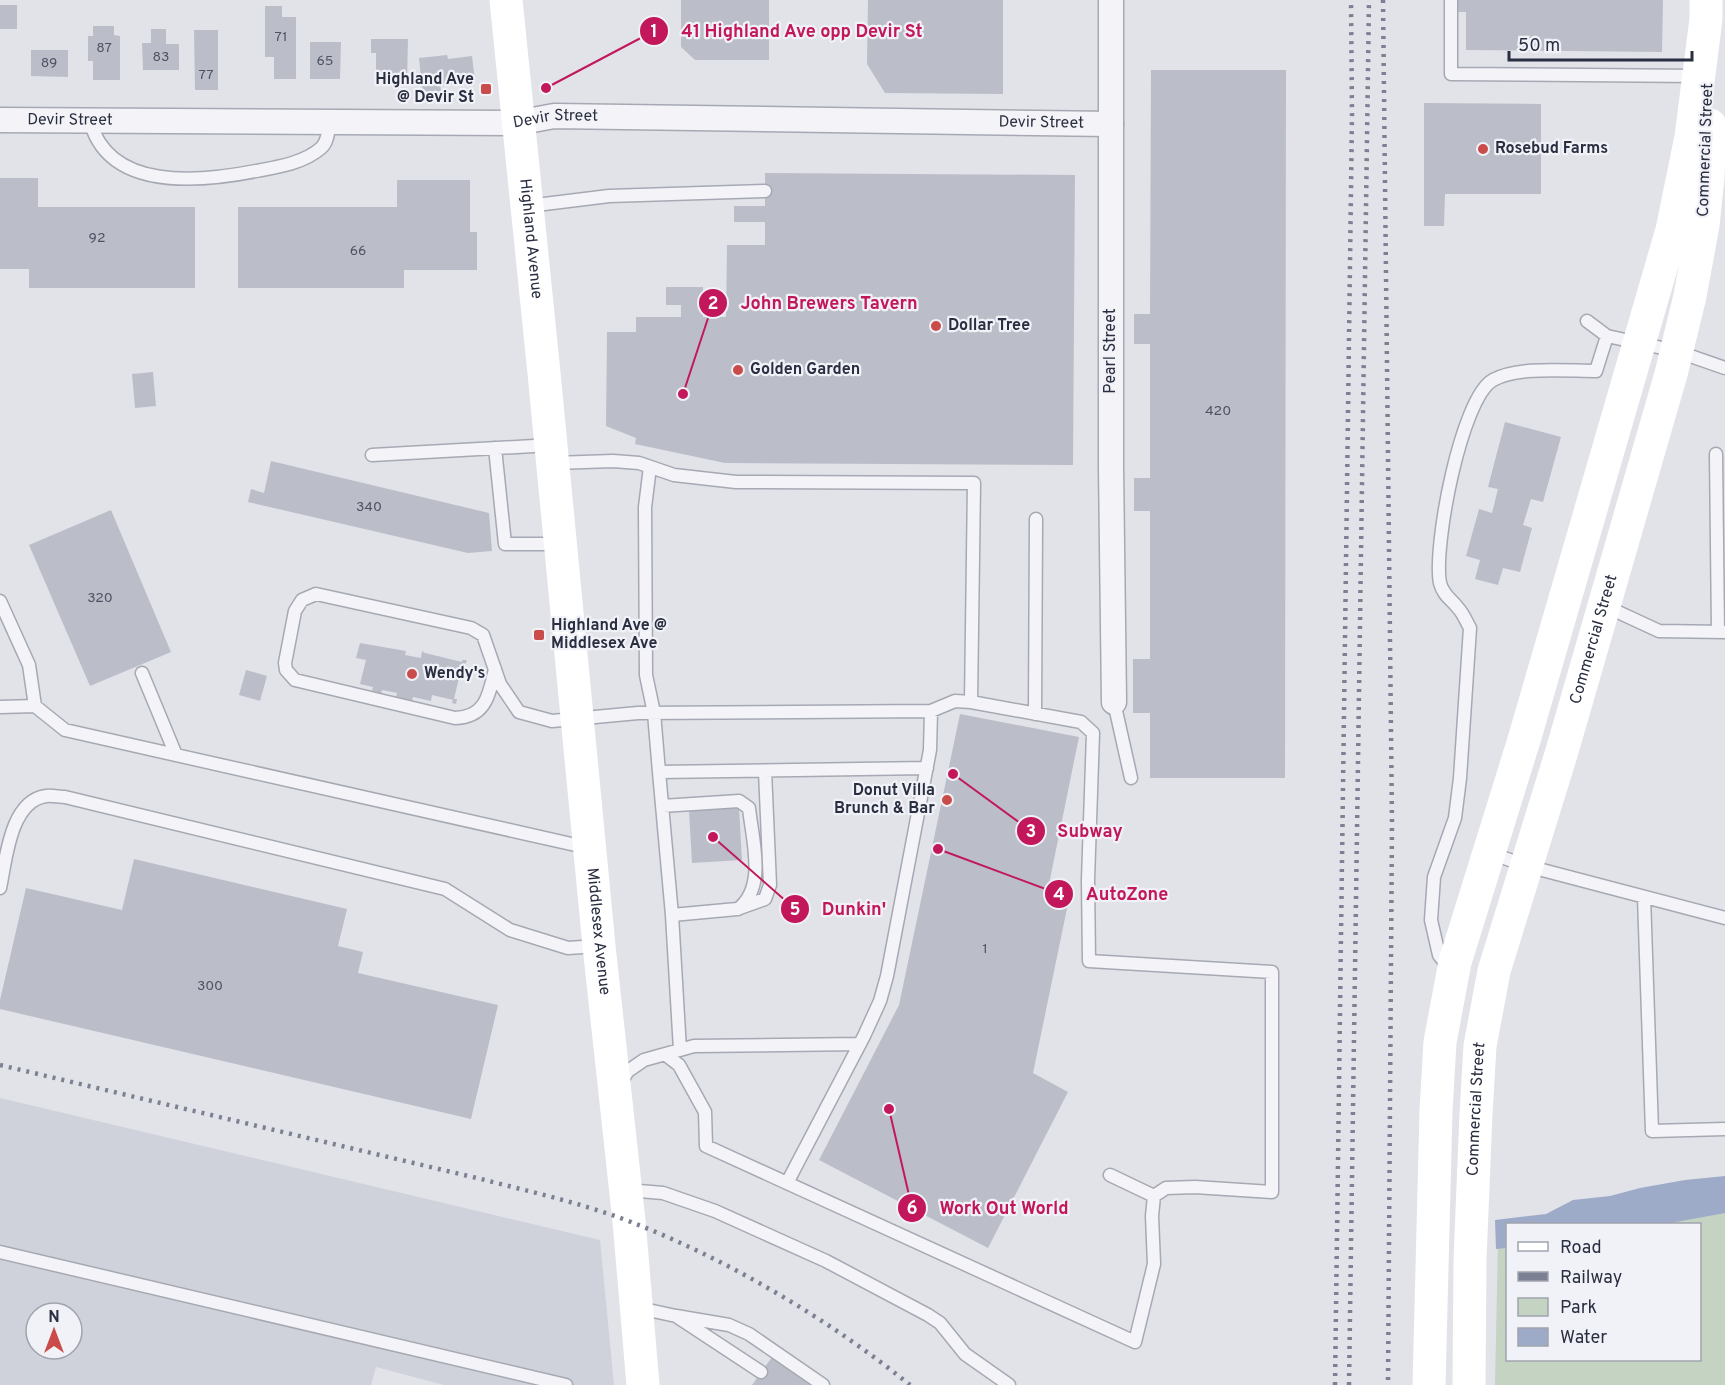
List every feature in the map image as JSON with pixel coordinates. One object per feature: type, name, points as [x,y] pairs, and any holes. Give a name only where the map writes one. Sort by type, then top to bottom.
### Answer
[{"type":"main road","name":"Highland Avenue","points":[[506,0],[552,462]]},
{"type":"main road","name":"Commercial Street","points":[[1430,1385],[1431,1246],[1436,1111],[1440,1042],[1453,973],[1524,740],[1622,340],[1666,252],[1691,137],[1706,9]]},
{"type":"main road","name":"Commercial Street","points":[[1468,1385],[1470,1259],[1480,1046],[1494,971],[1604,605],[1676,351],[1703,225],[1708,177],[1710,66],[1706,9]]},
{"type":"main road","name":"Middlesex Avenue","points":[[552,462],[560,544],[565,720],[590,849],[626,1190],[643,1385]]},
{"type":"street","name":"Pearl Street","points":[[1112,0],[1111,467],[1114,702]]},
{"type":"street","name":"Devir Street","points":[[0,120],[517,123],[554,116],[1111,124]]},
{"type":"lane","points":[[1451,0],[1451,74],[1699,76]]},
{"type":"lane","points":[[90,121],[98,143],[124,166],[149,175],[184,179],[218,178],[271,168],[309,157],[323,146],[330,122]]},
{"type":"lane","points":[[526,206],[609,196],[765,191]]},
{"type":"lane","points":[[1587,321],[1622,340],[1676,351],[1725,368]]},
{"type":"lane","points":[[1453,973],[1439,955],[1431,920],[1434,877],[1455,818],[1460,778],[1470,628],[1459,609],[1447,599],[1440,584],[1442,522],[1455,458],[1479,396],[1490,381],[1507,374],[1596,371],[1622,340]]},
{"type":"lane","points":[[495,448],[505,544],[560,544]]},
{"type":"lane","points":[[372,455],[495,448],[552,462],[639,463],[674,475],[736,482],[974,483],[970,702]]},
{"type":"lane","points":[[1604,605],[1659,631],[1722,632],[1716,454]]},
{"type":"lane","points":[[650,467],[645,507],[646,675],[654,713],[672,915],[680,1050]]},
{"type":"lane","points":[[1035,714],[1036,519]]},
{"type":"lane","points":[[495,669],[487,699],[481,708],[473,716],[455,718],[295,680],[286,670],[285,656],[297,604],[306,597],[316,594],[471,628],[483,635],[495,669],[500,684],[519,712],[565,720],[654,713],[931,711],[955,701],[1081,723],[1093,733],[1088,880],[1089,961],[1272,972],[1272,1192],[1186,1187],[1166,1188],[1154,1196]]},
{"type":"lane","points":[[0,601],[29,665],[34,706]]},
{"type":"lane","points":[[142,673],[176,755]]},
{"type":"lane","points":[[1114,702],[1131,778]]},
{"type":"lane","points":[[0,707],[34,706],[65,730],[590,849]]},
{"type":"lane","points":[[787,1183],[880,1001],[887,976],[927,768],[931,711]]},
{"type":"lane","points":[[659,772],[927,768]]},
{"type":"lane","points":[[672,915],[737,909],[765,899],[770,889],[765,771]]},
{"type":"lane","points":[[0,888],[14,824],[21,812],[32,802],[45,796],[65,797],[445,889],[510,930],[568,948],[599,945]]},
{"type":"lane","points":[[662,806],[740,801],[749,808],[755,881],[752,893],[737,909]]},
{"type":"lane","points":[[1489,853],[1527,866],[1725,918]]},
{"type":"lane","points":[[1644,897],[1652,1131],[1725,1129]]},
{"type":"lane","points":[[616,1102],[619,1087],[628,1071],[644,1060],[694,1046],[860,1044]]},
{"type":"lane","points":[[666,1055],[679,1065],[705,1112],[706,1146],[1135,1342],[1154,1264],[1152,1216],[1154,1196]]},
{"type":"lane","points":[[1110,1175],[1154,1196]]},
{"type":"lane","points":[[626,1190],[663,1193],[715,1211],[826,1261],[940,1323],[965,1354],[1009,1385]]},
{"type":"lane","points":[[0,1252],[566,1385]]},
{"type":"lane","points":[[636,1308],[729,1325],[749,1334],[823,1385]]},
{"type":"lane","points":[[676,1316],[761,1372]]},
{"type":"shaded area","points":[[0,1098],[600,1240],[614,1385],[444,1385],[376,1367],[371,1385],[0,1385]]},
{"type":"green space","points":[[1725,1210],[1725,1385],[1495,1385],[1498,1242],[1506,1241],[1506,1361],[1701,1361],[1701,1223],[1629,1223]]},
{"type":"water","points":[[1725,1176],[1725,1213],[1670,1223],[1506,1223],[1506,1248],[1496,1249],[1495,1220],[1546,1214],[1573,1200],[1610,1196],[1685,1180]]},
{"type":"building","points":[[681,0],[769,0],[769,60],[695,60],[681,47]]},
{"type":"building","points":[[868,0],[1003,0],[1003,94],[885,93],[867,64]]},
{"type":"building","points":[[1457,0],[1663,0],[1662,52],[1466,50],[1466,12],[1456,12]]},
{"type":"building","points":[[0,5],[17,5],[17,29],[0,29]]},
{"type":"building","points":[[265,6],[282,6],[282,17],[296,17],[296,79],[274,79],[274,57],[265,57]]},
{"type":"building","points":[[93,26],[114,26],[114,35],[120,36],[120,80],[93,80],[93,61],[88,61],[88,36],[93,36]]},
{"type":"building","points":[[151,29],[166,29],[166,44],[179,44],[179,70],[143,70],[142,43],[151,43]]},
{"type":"building","points":[[194,30],[218,30],[218,90],[195,90]]},
{"type":"building","points":[[371,39],[408,39],[407,82],[376,82],[376,53],[371,53]]},
{"type":"building","points":[[310,42],[341,42],[340,79],[310,79]]},
{"type":"building","points":[[31,50],[68,50],[68,77],[31,76]]},
{"type":"building","points":[[447,55],[448,59],[472,56],[475,81],[440,85],[442,96],[423,98],[419,58]]},
{"type":"building","points":[[1151,70],[1286,70],[1285,778],[1150,778],[1150,713],[1133,713],[1133,659],[1150,659],[1150,511],[1134,511],[1134,478],[1150,478],[1150,344],[1134,344],[1134,314],[1150,314]]},
{"type":"building","name":"Rosebud Farms","points":[[1424,103],[1541,104],[1541,194],[1445,194],[1444,226],[1424,226]]},
{"type":"building","points":[[765,173],[1075,175],[1073,465],[725,463],[635,444],[636,438],[606,426],[607,332],[636,332],[636,317],[681,317],[681,305],[666,305],[666,287],[703,287],[703,317],[726,317],[727,245],[765,245],[765,222],[734,222],[734,206],[765,206]]},
{"type":"building","points":[[0,178],[38,178],[38,207],[195,207],[195,288],[29,288],[29,269],[0,269]]},
{"type":"building","points":[[397,180],[470,180],[470,232],[477,232],[477,270],[404,270],[404,288],[238,288],[238,207],[397,207]]},
{"type":"building","points":[[153,372],[156,406],[135,408],[132,374]]},
{"type":"building","points":[[1505,422],[1561,437],[1543,502],[1531,499],[1523,525],[1532,528],[1520,572],[1503,568],[1498,585],[1475,579],[1480,560],[1466,556],[1479,509],[1492,513],[1498,489],[1488,487]]},
{"type":"building","points":[[271,461],[489,513],[492,551],[468,553],[248,502],[251,489],[264,493]]},
{"type":"building","points":[[111,510],[171,652],[90,686],[29,545]]},
{"type":"building","points":[[360,643],[406,651],[405,655],[421,658],[422,651],[462,662],[462,660],[467,660],[465,665],[462,665],[454,699],[457,699],[456,704],[452,703],[453,700],[432,695],[431,701],[413,697],[412,701],[396,697],[397,693],[382,690],[381,694],[372,691],[373,687],[360,684],[366,660],[356,658]]},
{"type":"building","points":[[246,670],[267,676],[260,701],[239,695]]},
{"type":"building","points":[[960,714],[1079,737],[1048,889],[1070,894],[1033,1073],[1068,1092],[988,1248],[819,1160],[899,1005]]},
{"type":"building","points":[[739,808],[742,860],[692,863],[689,811]]},
{"type":"building","points":[[134,859],[347,909],[338,946],[363,952],[358,973],[498,1005],[471,1119],[0,1009],[0,1000],[26,888],[122,910]]},
{"type":"building","points":[[772,1357],[811,1385],[752,1385]]},
{"type":"railway","points":[[1335,1385],[1352,115],[1351,0]]},
{"type":"railway","points":[[1349,1385],[1369,0]]},
{"type":"railway","points":[[1383,0],[1392,822],[1388,1385]]},
{"type":"railway","points":[[0,1065],[481,1179],[613,1215],[704,1254],[777,1293],[846,1337],[910,1385]]},
{"type":"place","name":"41 Highland Ave opp Devir St","points":[[546,88]]},
{"type":"place","name":"Highland Ave @ Devir St","points":[[486,89]]},
{"type":"place","name":"Rosebud Farms","points":[[1483,149]]},
{"type":"place","name":"Dollar Tree","points":[[936,326]]},
{"type":"place","name":"Golden Garden","points":[[738,370]]},
{"type":"place","name":"John Brewers Tavern","points":[[683,394]]},
{"type":"place","name":"Highland Ave @ Middlesex Ave","points":[[539,635]]},
{"type":"place","name":"Wendy's","points":[[412,674]]},
{"type":"place","name":"Subway","points":[[953,774]]},
{"type":"place","name":"Donut Villa Brunch & Bar","points":[[947,800]]},
{"type":"place","name":"Dunkin'","points":[[713,837]]},
{"type":"place","name":"AutoZone","points":[[938,849]]},
{"type":"place","name":"Work Out World","points":[[889,1109]]}]
